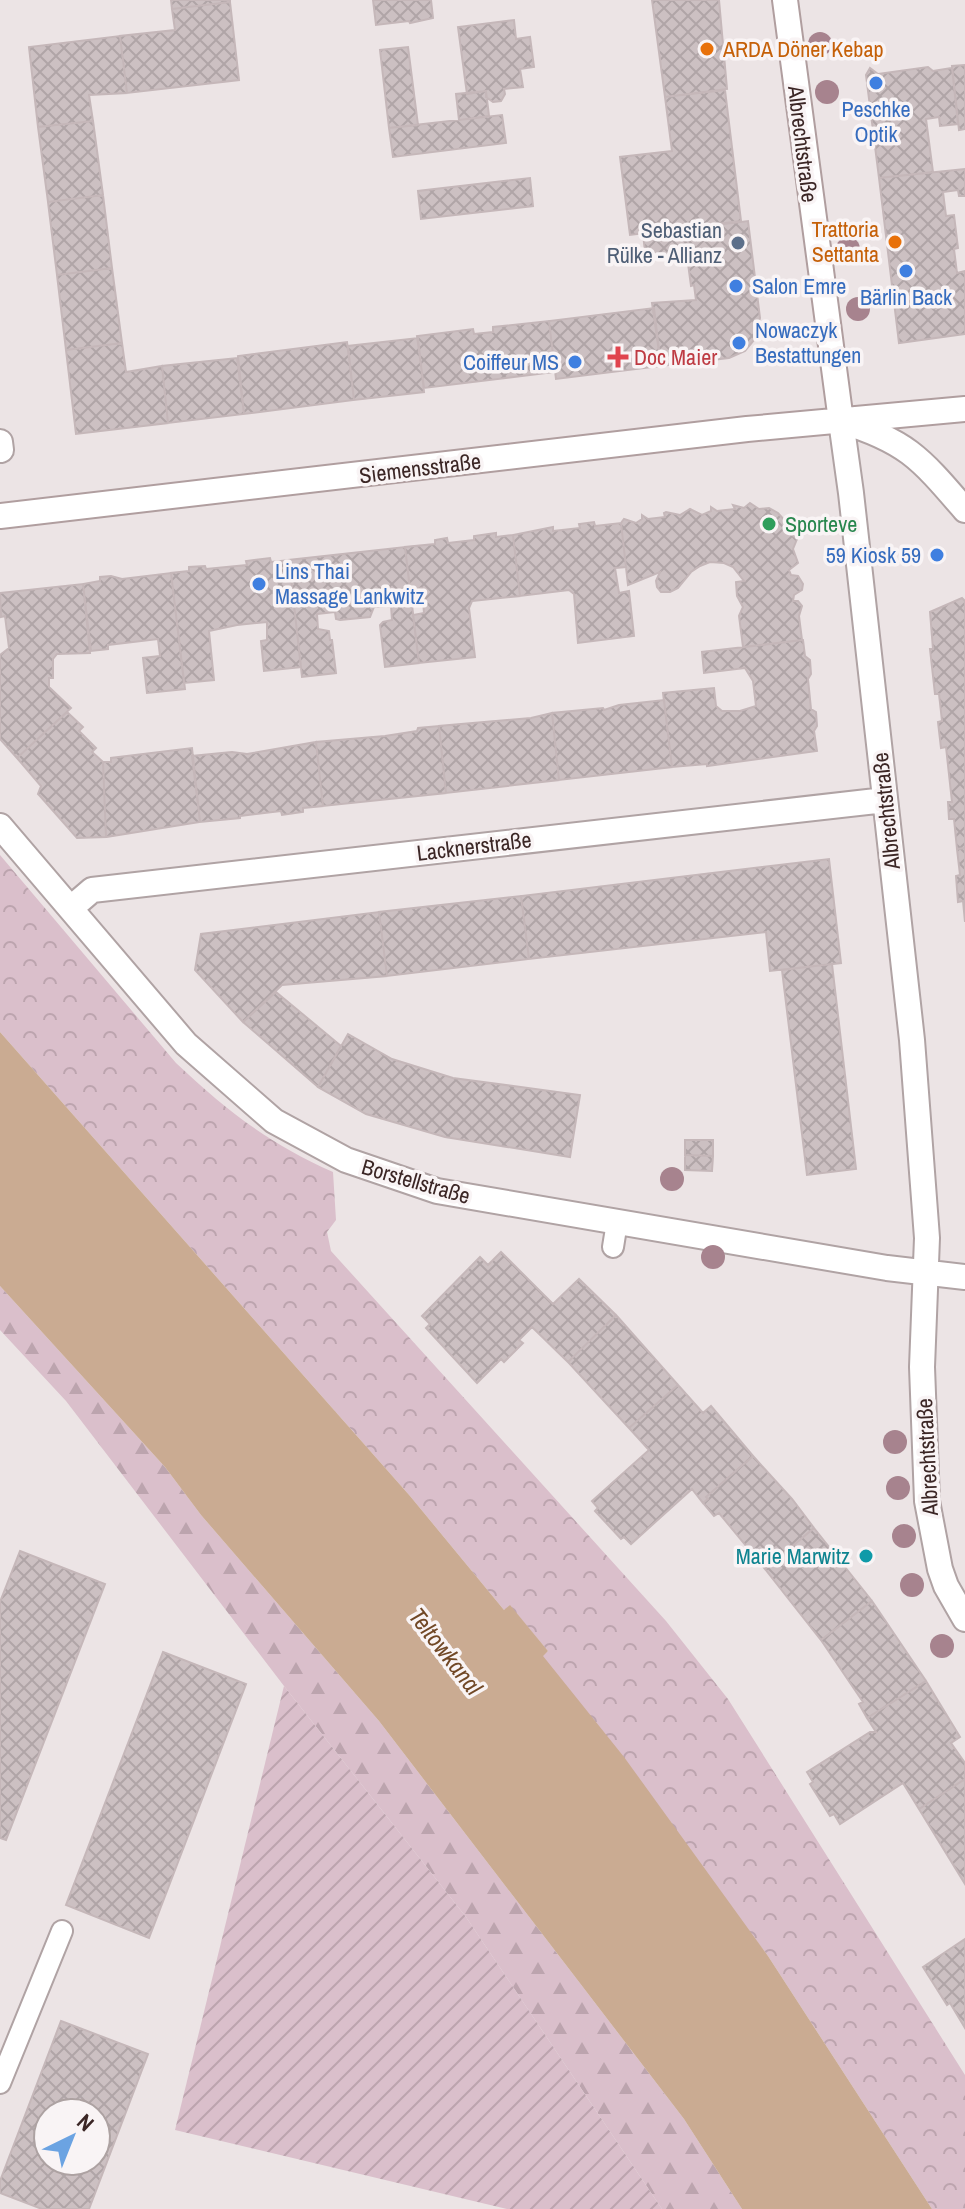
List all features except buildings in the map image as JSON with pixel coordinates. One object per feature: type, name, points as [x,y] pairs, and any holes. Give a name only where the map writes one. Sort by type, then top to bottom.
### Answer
[{"type":"street","name":"Albrechtstraße","points":[[788,1],[841,421],[912,1040],[927,1238],[922,1367],[927,1501],[940,1569],[965,1619]]},
{"type":"street","name":"Siemensstraße","points":[[0,516],[747,429],[965,409]]},
{"type":"street","points":[[841,421],[891,438],[907,449],[965,510]]},
{"type":"street","points":[[0,442],[1,450]]},
{"type":"street","name":"Lacknerstraße","points":[[71,908],[92,890],[885,800]]},
{"type":"street","name":"Borstellstraße","points":[[0,826],[186,1044],[249,1101],[308,1142],[365,1168],[427,1189],[925,1274],[965,1277]]},
{"type":"lane","points":[[613,1247],[617,1222]]},
{"type":"lane","points":[[0,2083],[62,1931]]},
{"type":"green space","points":[[0,855],[176,1063],[249,1125],[333,1172],[336,1220],[327,1232],[331,1251],[666,1621],[728,1699],[965,2075],[965,2209],[932,2209],[768,1956],[542,1656],[548,1651],[510,1606],[504,1610],[410,1496],[0,1032]]},
{"type":"green space","points":[[0,1286],[165,1467],[201,1515],[379,1721],[684,2119],[742,2209],[662,2209],[466,1917],[66,1401],[0,1330]]},
{"type":"green space","points":[[284,1686],[466,1917],[662,2209],[507,2209],[175,2130]]},
{"type":"water","name":"Teltowkanal","points":[[0,1032],[410,1496],[504,1610],[510,1605],[548,1651],[543,1656],[624,1757],[768,1956],[932,2209],[742,2209],[684,2119],[379,1721],[201,1515],[165,1467],[0,1286]]},
{"type":"place","name":"ARDA Döner Kebap","points":[[707,49]]},
{"type":"place","name":"Peschke Optik","points":[[876,83]]},
{"type":"place","name":"Trattoria Settanta","points":[[895,242]]},
{"type":"place","name":"Sebastian Rülke - Allianz","points":[[738,243]]},
{"type":"place","name":"Bärlin Back","points":[[906,271]]},
{"type":"place","name":"Salon Emre","points":[[736,286]]},
{"type":"place","name":"Nowaczyk Bestattungen","points":[[739,343]]},
{"type":"place","name":"Doc Maier","points":[[618,357]]},
{"type":"place","name":"Coiffeur MS","points":[[575,362]]},
{"type":"place","name":"Sporteve","points":[[769,524]]},
{"type":"place","name":"59 Kiosk 59","points":[[937,555]]},
{"type":"place","name":"Lins Thai Massage Lankwitz","points":[[259,584]]},
{"type":"place","name":"Marie Marwitz","points":[[866,1556]]}]
